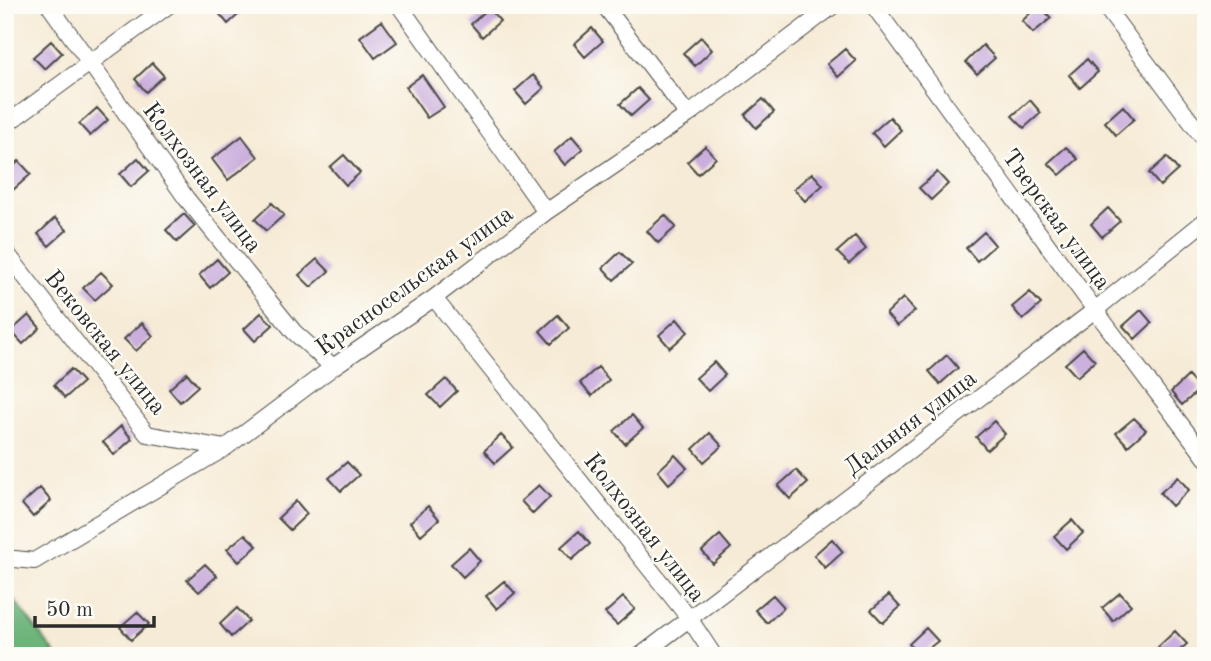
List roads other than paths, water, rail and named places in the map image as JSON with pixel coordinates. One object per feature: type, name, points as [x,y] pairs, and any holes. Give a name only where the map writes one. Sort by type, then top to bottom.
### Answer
[{"type":"street","name":"Колхозная улица","points":[[49,5],[186,198],[294,332],[333,367]]},
{"type":"street","points":[[5,125],[169,5]]},
{"type":"street","points":[[399,5],[546,212]]},
{"type":"street","points":[[604,5],[688,115]]},
{"type":"street","name":"Красносельская улица","points":[[5,558],[34,561],[225,448],[333,367],[433,298],[546,212],[688,115],[834,5]]},
{"type":"street","name":"Тверская улица","points":[[873,5],[1206,458]]},
{"type":"street","points":[[1104,5],[1206,142]]},
{"type":"street","name":"Дальняя улица","points":[[640,656],[1095,310],[1206,220]]},
{"type":"street","name":"Вековская улица","points":[[5,251],[148,434],[225,448]]},
{"type":"street","name":"Колхозная улица","points":[[433,298],[689,618],[714,656]]}]
